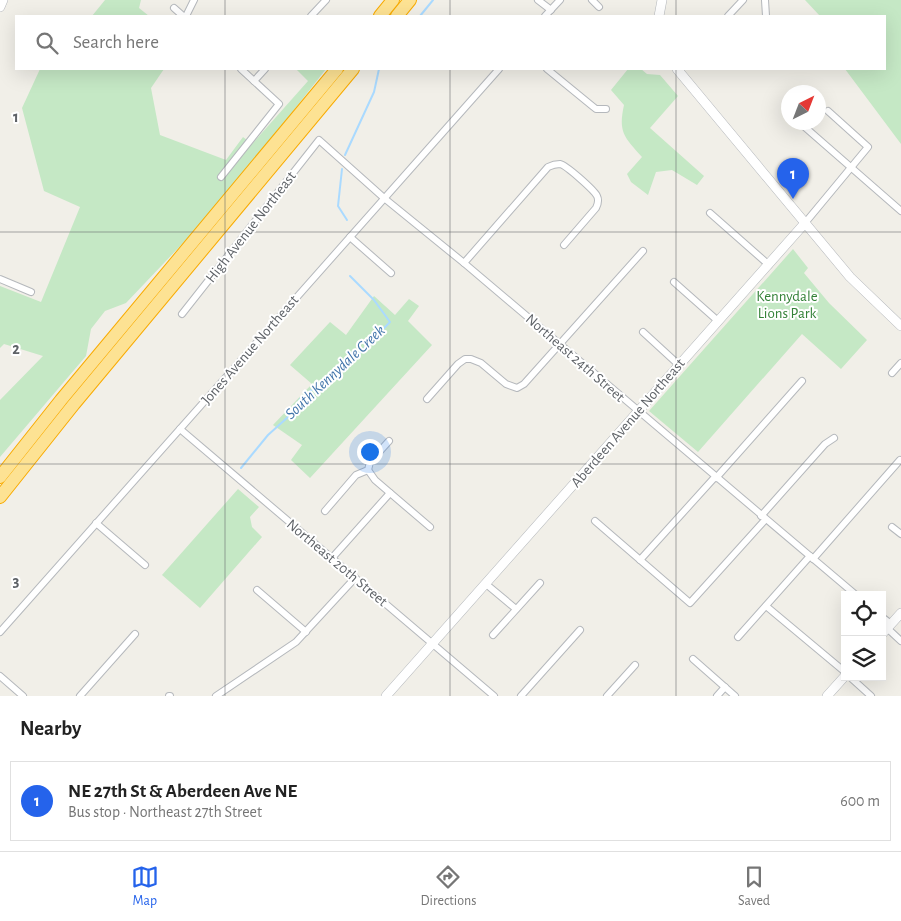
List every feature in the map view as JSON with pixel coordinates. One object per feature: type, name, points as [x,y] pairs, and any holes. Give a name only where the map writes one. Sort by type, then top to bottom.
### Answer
[{"type":"highway","points":[[381,15],[393,0]]},
{"type":"highway","points":[[398,15],[409,1]]},
{"type":"highway","points":[[0,477],[61,400],[336,70]]},
{"type":"highway","points":[[1,497],[74,404],[352,70]]},
{"type":"street","points":[[0,7],[3,0]]},
{"type":"street","points":[[186,15],[194,0]]},
{"type":"street","points":[[312,15],[326,0]]},
{"type":"street","points":[[538,0],[550,10]]},
{"type":"street","points":[[546,15],[560,0]]},
{"type":"street","points":[[592,0],[599,7]]},
{"type":"street","points":[[729,15],[743,0]]},
{"type":"street","points":[[765,0],[766,15]]},
{"type":"street","points":[[659,1],[659,15]]},
{"type":"street","points":[[174,8],[184,15]]},
{"type":"street","points":[[221,177],[280,104],[242,70]]},
{"type":"street","points":[[254,81],[264,70]]},
{"type":"street","name":"Jones Avenue Northeast","points":[[0,632],[498,70]]},
{"type":"street","points":[[548,70],[596,109],[606,109]]},
{"type":"street","points":[[678,70],[855,283],[901,326]]},
{"type":"street","name":"Aberdeen Avenue Northeast","points":[[386,696],[769,265],[868,147],[828,111]]},
{"type":"street","points":[[808,130],[901,211]]},
{"type":"street","name":"Northeast 24th Street","points":[[320,140],[384,198],[464,263],[851,591]]},
{"type":"street","name":"High Avenue Northeast","points":[[182,314],[320,140]]},
{"type":"street","points":[[464,263],[548,167],[556,164],[567,168],[594,194],[598,201],[596,208],[564,245]]},
{"type":"street","points":[[710,213],[769,265]]},
{"type":"street","points":[[350,237],[391,273]]},
{"type":"street","points":[[427,399],[458,364],[465,359],[481,363],[506,384],[517,388],[528,381],[643,251]]},
{"type":"street","points":[[0,279],[31,292]]},
{"type":"street","points":[[674,282],[718,321]]},
{"type":"street","points":[[643,332],[679,365]]},
{"type":"street","points":[[892,373],[901,363]]},
{"type":"street","points":[[640,560],[802,381]]},
{"type":"street","name":"Northeast 20th Street","points":[[180,429],[494,696]]},
{"type":"street","points":[[595,521],[690,603],[826,444],[834,438]]},
{"type":"street","points":[[388,442],[370,462],[368,470],[372,477],[430,527]]},
{"type":"street","points":[[738,638],[900,460]]},
{"type":"street","points":[[324,511],[356,475],[368,470]]},
{"type":"street","points":[[332,558],[390,493]]},
{"type":"street","points":[[96,523],[145,565]]},
{"type":"street","points":[[892,526],[901,534]]},
{"type":"street","points":[[216,696],[296,642],[355,578]]},
{"type":"street","points":[[493,635],[540,583]]},
{"type":"street","points":[[486,584],[516,610]]},
{"type":"street","points":[[257,590],[306,632]]},
{"type":"street","points":[[766,606],[841,671]]},
{"type":"street","points":[[901,613],[887,629],[901,641]]},
{"type":"street","points":[[521,696],[580,630]]},
{"type":"street","points":[[80,696],[135,634]]},
{"type":"street","points":[[693,659],[735,696]]},
{"type":"street","points":[[607,696],[635,665]]},
{"type":"street","points":[[0,676],[23,696]]},
{"type":"street","points":[[827,696],[841,679]]},
{"type":"street","points":[[854,681],[871,696]]},
{"type":"street","points":[[717,696],[725,687]]},
{"type":"green space","points":[[105,0],[141,0],[139,8],[148,15],[93,15]]},
{"type":"green space","points":[[805,0],[901,0],[901,144],[846,70],[886,70],[886,15],[819,15]]},
{"type":"green space","points":[[40,70],[163,70],[151,88],[160,135],[226,160],[243,137],[252,144],[308,81],[297,70],[325,70],[222,202],[126,303],[105,311],[91,329],[86,356],[0,457],[0,400],[43,356],[4,344],[0,348],[0,286],[41,302],[80,207],[44,191],[22,108]]},
{"type":"green space","points":[[627,70],[642,70],[647,74],[660,75],[678,96],[650,128],[704,176],[697,185],[672,170],[656,172],[648,195],[631,182],[627,174],[642,157],[624,134],[622,114],[624,105],[611,90]]},
{"type":"green space","name":"Kennydale Lions Park","points":[[793,249],[808,268],[804,273],[829,303],[867,340],[841,369],[802,334],[698,452],[649,411]]},
{"type":"green space","points":[[374,296],[395,315],[409,299],[419,306],[408,321],[432,345],[310,478],[291,460],[302,445],[273,425],[312,384],[290,365],[330,322],[346,335]]},
{"type":"green space","points":[[238,489],[259,507],[250,517],[252,527],[262,537],[200,608],[162,575]]},
{"type":"waterway","name":"South Kennydale Creek","points":[[421,15],[433,0]]},
{"type":"waterway","name":"South Kennydale Creek","points":[[345,155],[374,92],[379,70]]},
{"type":"waterway","name":"South Kennydale Creek","points":[[342,169],[338,206],[347,220]]},
{"type":"waterway","name":"South Kennydale Creek","points":[[241,468],[268,435],[288,417],[301,398],[358,355],[390,322],[374,300],[350,276]]},
{"type":"place","name":"NE 27th St & Aberdeen Ave NE","points":[[793,199]]}]
